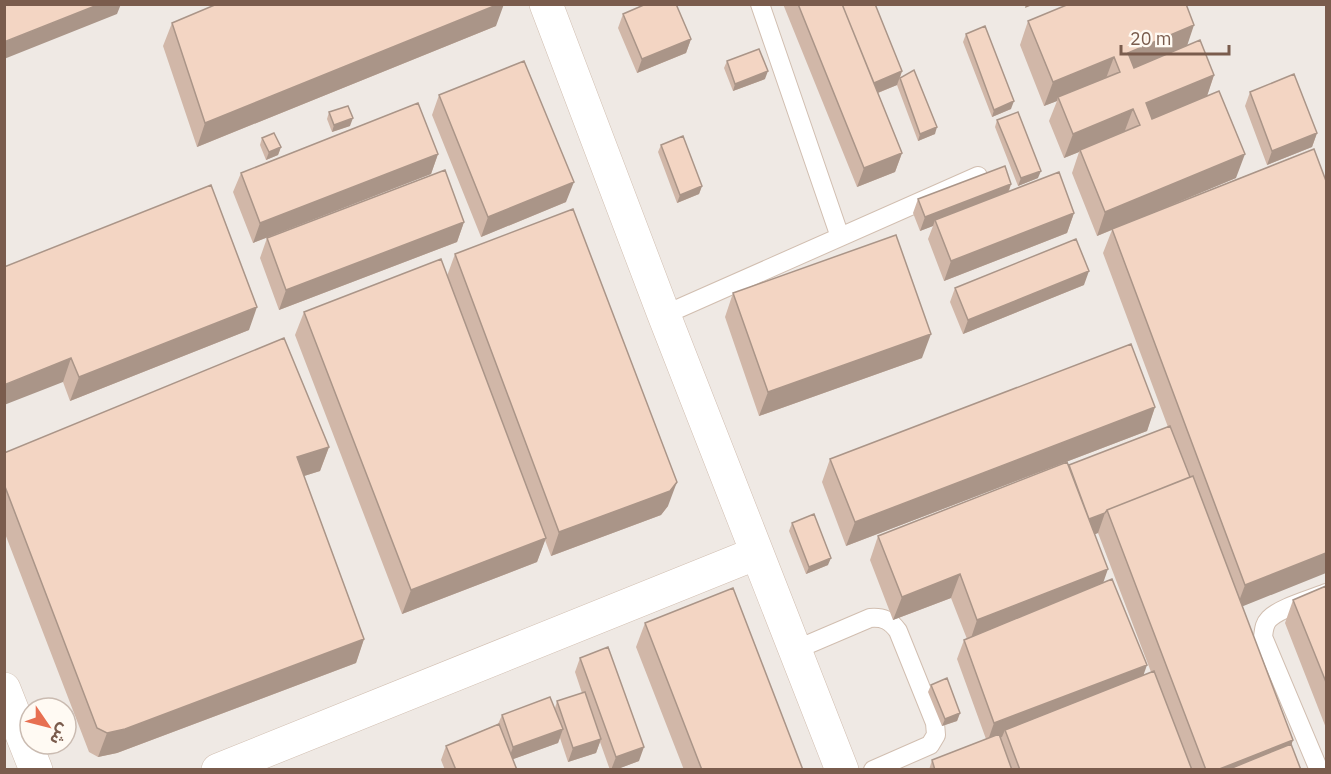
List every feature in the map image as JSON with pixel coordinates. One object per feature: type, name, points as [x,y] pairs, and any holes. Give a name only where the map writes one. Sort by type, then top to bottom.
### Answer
[{"type":"street","points":[[546,4],[664,315],[842,770]]},
{"type":"street","points":[[218,770],[757,553]]},
{"type":"street","points":[[4,689],[36,770]]},
{"type":"lane","points":[[760,4],[840,237]]},
{"type":"lane","points":[[664,315],[978,176]]},
{"type":"lane","points":[[1319,770],[1263,637],[1264,626],[1270,618],[1279,612],[1326,593]]},
{"type":"lane","points":[[795,650],[870,618],[881,617],[891,621],[898,631],[935,723],[936,735],[930,745],[925,748],[873,770]]},
{"type":"shaded area","points":[[5,5],[1326,5],[1326,769],[5,770]]},
{"type":"building","points":[[4,4],[100,4],[4,42]]},
{"type":"building","points":[[217,4],[499,4],[205,123],[172,23]]},
{"type":"building","points":[[646,4],[676,4],[691,39],[642,59],[623,14]]},
{"type":"building","points":[[798,4],[842,4],[902,153],[864,168]]},
{"type":"building","points":[[842,4],[875,4],[902,71],[874,83]]},
{"type":"building","points":[[1069,4],[1186,4],[1194,25],[1128,53],[1134,68],[1200,40],[1214,75],[1146,103],[1152,119],[1219,91],[1245,154],[1105,212],[1080,150],[1140,125],[1133,109],[1073,134],[1058,97],[1120,72],[1114,57],[1053,82],[1028,21]]},
{"type":"building","points":[[985,26],[1014,101],[994,110],[966,34]]},
{"type":"building","points":[[759,49],[768,71],[735,84],[727,61]]},
{"type":"building","points":[[524,61],[574,182],[488,217],[439,95]]},
{"type":"building","points":[[914,70],[937,127],[920,134],[900,78]]},
{"type":"building","points":[[1294,74],[1317,133],[1272,151],[1250,92]]},
{"type":"building","points":[[418,103],[438,154],[260,223],[241,173]]},
{"type":"building","points":[[348,106],[353,118],[334,125],[329,112]]},
{"type":"building","points":[[1018,112],[1041,171],[1021,178],[997,120]]},
{"type":"building","points":[[274,133],[281,147],[269,152],[262,138]]},
{"type":"building","points":[[683,136],[702,186],[680,195],[661,145]]},
{"type":"building","points":[[1314,149],[1326,181],[1326,553],[1245,585],[1112,229]]},
{"type":"building","points":[[1005,166],[1011,184],[925,217],[918,199]]},
{"type":"building","points":[[445,170],[464,222],[286,290],[267,238]]},
{"type":"building","points":[[1059,172],[1074,213],[951,261],[935,220]]},
{"type":"building","points":[[211,185],[257,307],[79,377],[71,358],[4,385],[4,267]]},
{"type":"building","points":[[573,209],[677,482],[670,491],[559,532],[455,254]]},
{"type":"building","points":[[896,235],[931,334],[768,392],[733,293]]},
{"type":"building","points":[[1076,239],[1089,271],[968,320],[955,288]]},
{"type":"building","points":[[441,259],[546,538],[411,590],[304,312]]},
{"type":"building","points":[[284,338],[329,447],[297,457],[364,639],[125,729],[107,733],[97,728],[4,484],[4,453]]},
{"type":"building","points":[[1131,344],[1155,407],[855,522],[830,459]]},
{"type":"building","points":[[1170,426],[1190,477],[1089,519],[1069,465]]},
{"type":"building","points":[[1067,462],[1108,569],[977,620],[960,574],[902,597],[878,536]]},
{"type":"building","points":[[1193,476],[1293,740],[1217,770],[1206,770],[1107,510]]},
{"type":"building","points":[[814,514],[831,558],[809,567],[792,523]]},
{"type":"building","points":[[1112,579],[1147,665],[994,723],[964,640]]},
{"type":"building","points":[[1326,586],[1326,682],[1293,600]]},
{"type":"building","points":[[733,588],[803,770],[702,770],[645,623]]},
{"type":"building","points":[[608,647],[644,747],[616,757],[580,658]]},
{"type":"building","points":[[1154,671],[1192,770],[1020,770],[1005,730]]},
{"type":"building","points":[[947,678],[960,713],[945,719],[931,685]]},
{"type":"building","points":[[585,692],[601,739],[573,748],[557,701]]},
{"type":"building","points":[[550,697],[563,729],[513,747],[502,715]]},
{"type":"building","points":[[499,724],[517,770],[456,770],[446,746]]},
{"type":"building","points":[[999,734],[1012,770],[935,770],[932,760]]},
{"type":"building","points":[[1291,744],[1301,770],[1227,770]]}]
